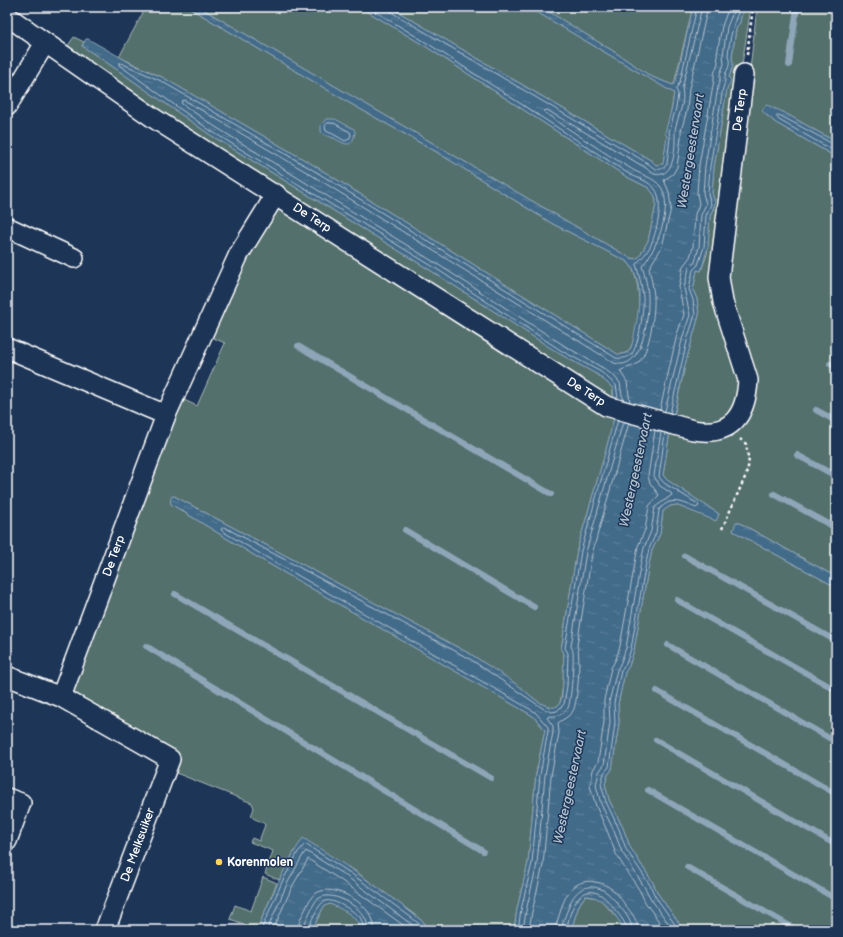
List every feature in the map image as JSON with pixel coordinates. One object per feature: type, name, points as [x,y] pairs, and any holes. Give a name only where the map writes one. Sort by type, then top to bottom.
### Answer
[{"type":"street","name":"De Terp","points":[[7,16],[155,118],[606,406],[705,432],[723,429],[739,417],[745,406],[748,394],[748,380],[723,302],[719,277],[744,74]]},
{"type":"street","points":[[7,106],[45,43]]},
{"type":"street","name":"De Terp","points":[[61,697],[166,415],[239,254],[276,194]]},
{"type":"street","points":[[7,227],[74,258]]},
{"type":"street","points":[[7,348],[166,415]]},
{"type":"street","points":[[7,676],[61,697]]},
{"type":"street","name":"De Melksuiker","points":[[61,697],[170,759],[105,930]]},
{"type":"street","points":[[7,798],[21,803],[7,841]]},
{"type":"path","name":"De Terp","points":[[744,74],[753,7]]},
{"type":"path","points":[[722,529],[746,475],[749,463],[746,444],[723,429]]},
{"type":"green space","points":[[146,7],[188,7],[353,105],[435,151],[553,224],[628,262],[637,281],[639,307],[636,332],[628,352],[619,355],[315,166],[162,77],[119,57]]},
{"type":"green space","points":[[199,7],[360,7],[425,46],[627,177],[649,188],[655,196],[656,205],[648,241],[639,257],[636,259],[630,258]]},
{"type":"green space","points":[[390,7],[528,7],[674,93],[663,164],[656,165],[652,161]]},
{"type":"green space","points":[[541,7],[693,7],[674,84],[673,85],[652,77]]},
{"type":"green space","points":[[746,7],[751,7],[720,230],[741,399],[723,423],[673,420],[686,361],[699,315],[697,299],[693,290],[697,270],[701,271],[707,254],[710,216],[715,203],[712,193],[714,167],[727,89],[730,83],[729,77],[732,69],[732,56],[736,29]]},
{"type":"green space","points":[[757,7],[836,7],[836,142],[783,112],[765,114],[776,123],[836,157],[836,577],[738,522],[733,531],[836,587],[836,930],[684,930],[658,894],[653,883],[630,847],[623,828],[609,800],[605,784],[612,769],[619,723],[618,704],[625,672],[629,666],[634,650],[648,569],[652,550],[660,534],[663,511],[670,506],[676,505],[716,520],[719,514],[667,480],[663,475],[670,431],[694,437],[748,409],[725,292]]},
{"type":"green space","points":[[74,37],[84,42],[82,46],[209,134],[430,270],[560,354],[598,375],[613,388],[613,398],[615,402],[64,51]]},
{"type":"green space","points":[[287,207],[615,414],[577,550],[561,650],[564,653],[563,686],[560,703],[556,707],[552,708],[540,703],[518,686],[472,655],[174,496],[171,504],[257,557],[533,716],[545,730],[536,774],[528,863],[517,909],[514,930],[433,930],[351,868],[295,850],[279,880],[265,874],[273,851],[250,842],[252,838],[259,841],[265,825],[251,816],[254,808],[252,803],[176,773],[179,760],[74,695],[74,691],[148,486],[182,399],[197,406],[225,343],[211,337],[243,259],[275,210]]},
{"type":"green space","points":[[263,877],[277,883],[257,930],[243,930],[245,926],[244,924],[230,919],[235,905],[251,911]]},
{"type":"green space","points":[[585,896],[599,898],[619,920],[624,930],[571,930],[579,905]]},
{"type":"green space","points":[[328,904],[337,906],[350,914],[359,925],[357,930],[312,930],[324,906]]},
{"type":"water","name":"Westergeestervaart","points":[[188,7],[199,7],[630,258],[636,259],[639,257],[648,241],[656,205],[655,196],[649,188],[627,177],[425,46],[360,7],[390,7],[652,161],[656,165],[663,164],[667,136],[665,133],[674,93],[528,7],[541,7],[652,77],[673,85],[676,81],[693,7],[746,7],[736,29],[732,56],[733,65],[729,77],[731,81],[727,89],[714,167],[712,193],[715,203],[710,217],[708,247],[701,271],[697,270],[693,290],[697,299],[699,315],[686,361],[670,431],[663,475],[667,480],[719,514],[716,521],[676,505],[670,506],[663,511],[660,534],[652,550],[648,569],[634,650],[629,666],[625,672],[618,704],[619,723],[612,769],[605,784],[609,800],[623,828],[630,847],[653,883],[658,894],[684,930],[624,930],[613,912],[604,902],[585,896],[579,905],[571,930],[514,930],[517,909],[528,863],[536,774],[545,730],[533,716],[257,557],[170,502],[171,497],[174,496],[472,655],[519,686],[539,702],[549,707],[554,707],[560,703],[562,693],[564,653],[561,650],[577,550],[615,414],[613,388],[598,375],[560,354],[430,270],[209,134],[82,46],[86,39],[88,39],[134,65],[162,77],[315,166],[619,355],[625,354],[631,348],[637,322],[639,295],[633,269],[628,262],[553,224],[435,151],[353,105]]},
{"type":"water","points":[[767,105],[783,112],[836,142],[836,157],[776,123],[762,111]]},
{"type":"water","points":[[326,119],[335,119],[354,129],[355,132],[352,142],[347,144],[322,133],[321,125]]},
{"type":"water","points":[[736,522],[836,577],[836,587],[733,531]]},
{"type":"water","points":[[303,838],[370,882],[433,930],[357,930],[359,925],[354,918],[347,912],[330,904],[324,906],[312,930],[257,930],[284,871]]},
{"type":"waterway","points":[[789,65],[797,7]]},
{"type":"waterway","points":[[298,346],[551,494]]},
{"type":"waterway","points":[[830,364],[836,367]]},
{"type":"waterway","points":[[816,410],[836,421]]},
{"type":"waterway","points":[[797,455],[836,476]]},
{"type":"waterway","points":[[774,494],[836,528]]},
{"type":"waterway","points":[[405,530],[534,607]]},
{"type":"waterway","points":[[685,556],[836,641]]},
{"type":"waterway","points":[[175,594],[491,778]]},
{"type":"waterway","points":[[677,600],[836,690]]},
{"type":"waterway","points":[[668,645],[836,742]]},
{"type":"waterway","points":[[146,646],[483,851]]},
{"type":"waterway","points":[[657,691],[836,794]]},
{"type":"waterway","points":[[656,740],[836,845]]},
{"type":"waterway","points":[[648,790],[836,899]]},
{"type":"waterway","points":[[687,867],[797,930]]},
{"type":"place","name":"Korenmolen","points":[[219,862]]}]
